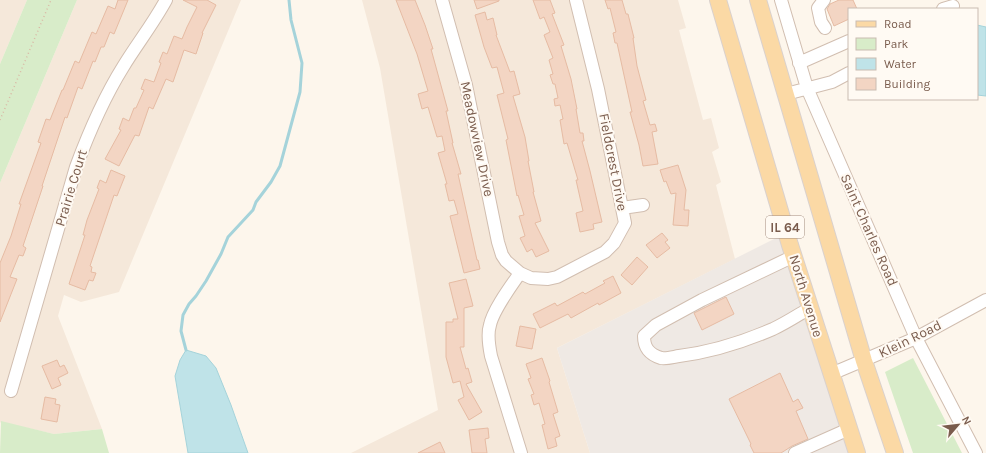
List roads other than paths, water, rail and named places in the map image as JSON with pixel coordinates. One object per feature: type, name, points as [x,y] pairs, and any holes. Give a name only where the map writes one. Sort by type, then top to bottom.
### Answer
[{"type":"main road","name":"North Avenue","points":[[718,0],[794,256],[857,453]]},
{"type":"main road","name":"IL 64","points":[[758,0],[864,360],[895,453]]},
{"type":"street","name":"Prairie Court","points":[[12,391],[76,167],[85,144],[112,84],[151,26],[166,0]]},
{"type":"street","name":"Meadowview Drive","points":[[442,0],[466,85],[500,248],[506,261],[520,273]]},
{"type":"street","name":"Fieldcrest Drive","points":[[520,273],[531,278],[548,279],[557,276],[600,255],[614,243],[625,223],[598,89],[576,0]]},
{"type":"street","name":"Saint Charles Road","points":[[781,0],[807,88],[916,338],[976,453]]},
{"type":"street","points":[[824,0],[818,8],[821,22],[825,28]]},
{"type":"street","points":[[799,63],[848,41]]},
{"type":"street","points":[[786,94],[832,82],[848,74]]},
{"type":"street","points":[[622,208],[643,205]]},
{"type":"street","points":[[794,256],[702,300],[656,325],[644,336],[644,345],[653,355],[662,358],[694,354],[738,343],[774,328],[810,308]]},
{"type":"street","points":[[520,273],[490,324],[489,342],[491,356],[521,453]]},
{"type":"street","name":"Klein Road","points":[[832,374],[916,338],[986,300]]},
{"type":"street","points":[[795,453],[849,429]]},
{"type":"water","points":[[978,25],[986,27],[986,96],[978,95]]},
{"type":"water","points":[[186,350],[206,356],[216,368],[248,453],[188,453],[175,376],[180,360]]},
{"type":"waterway","points":[[186,350],[181,331],[183,315],[206,281],[221,254],[228,237],[253,210],[256,202],[271,182],[280,166],[300,92],[302,63],[291,20],[289,0]]}]
